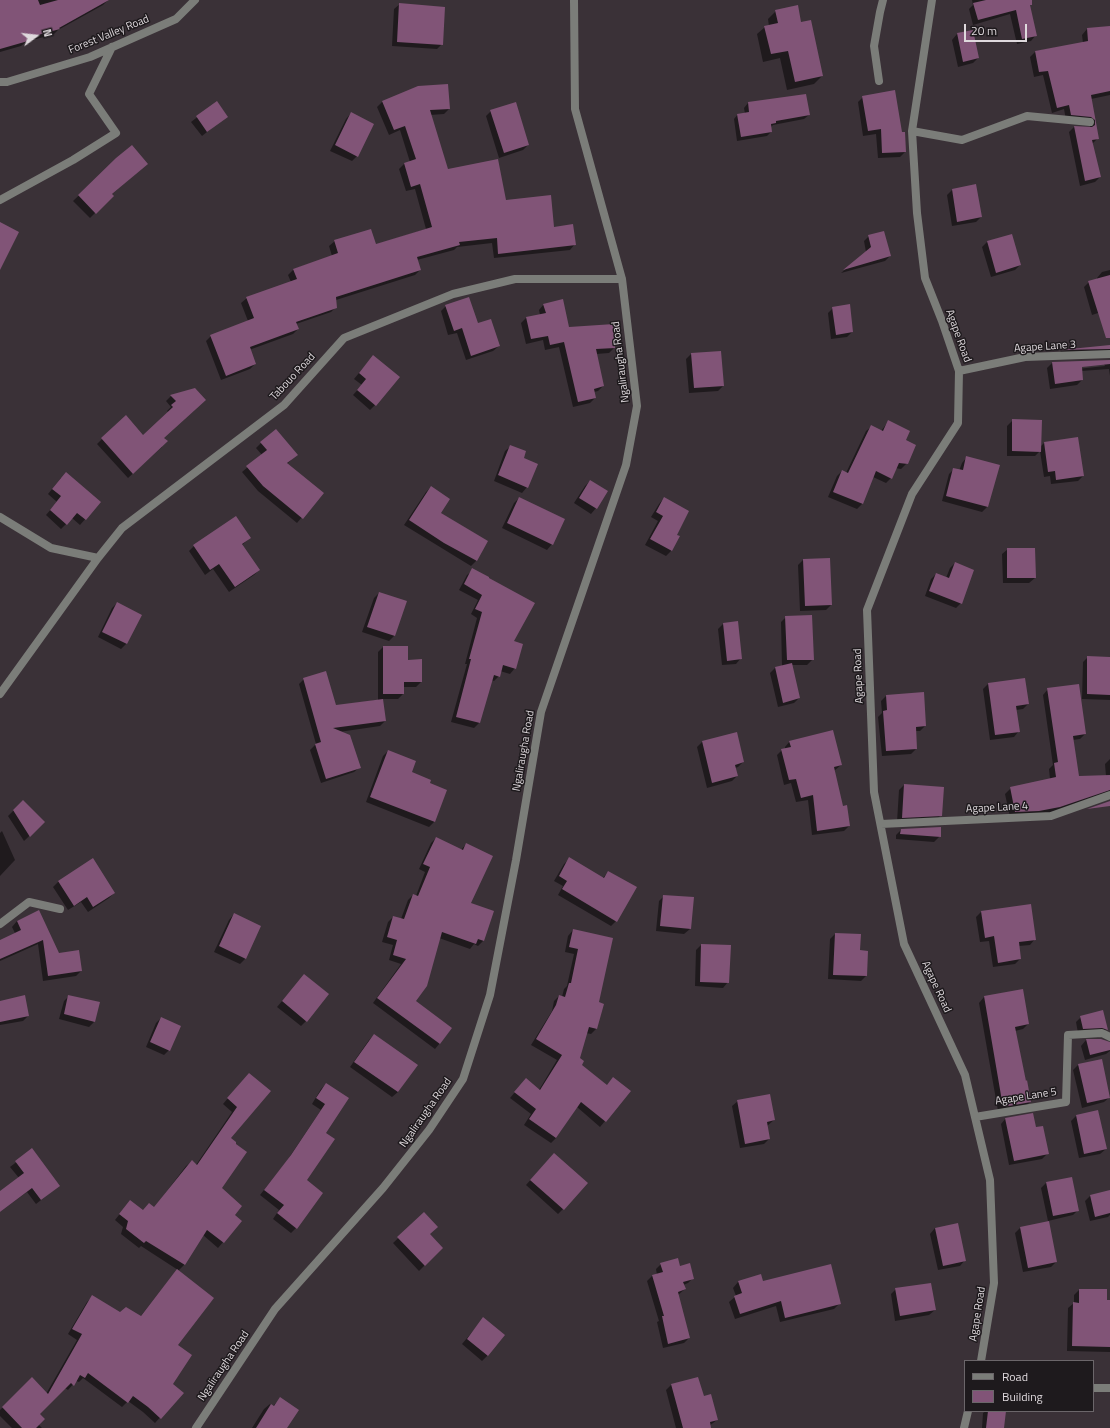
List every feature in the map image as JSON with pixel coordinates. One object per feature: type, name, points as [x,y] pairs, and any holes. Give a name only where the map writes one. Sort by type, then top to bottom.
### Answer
[{"type":"street","name":"Forest Valley Road","points":[[0,82],[7,82],[90,57],[112,48],[176,19],[195,0]]},
{"type":"street","name":"Ngaliraugha Road","points":[[196,1428],[275,1309],[383,1188],[429,1130],[463,1079],[490,995],[516,860],[541,712],[626,464],[637,406],[622,279],[575,109],[574,0]]},
{"type":"street","points":[[879,81],[874,46],[883,0]]},
{"type":"street","name":"Agape Road","points":[[932,0],[912,130],[917,213],[925,278],[942,321],[959,371],[958,423],[912,494],[867,610],[874,792],[904,944],[965,1075],[990,1180],[994,1283],[982,1357]]},
{"type":"street","points":[[0,200],[73,160],[116,133],[89,94],[112,48]]},
{"type":"street","points":[[912,130],[962,140],[1027,116],[1090,122]]},
{"type":"street","name":"Tabouo Road","points":[[0,694],[98,558],[122,528],[284,405],[344,338],[453,294],[515,279],[622,279]]},
{"type":"street","name":"Agape Lane 3","points":[[959,371],[1024,357],[1110,354]]},
{"type":"street","points":[[0,517],[51,548],[98,558]]},
{"type":"street","name":"Agape Lane 4","points":[[881,824],[1051,816],[1110,795]]},
{"type":"street","points":[[0,924],[29,902],[60,909]]},
{"type":"street","name":"Agape Lane 5","points":[[975,1117],[1066,1102],[1068,1035],[1102,1033],[1110,1038]]},
{"type":"street","points":[[1094,1388],[1110,1388]]},
{"type":"street","points":[[964,1428],[968,1412]]},
{"type":"building","points":[[0,0],[38,0],[40,5],[58,0],[109,0],[59,28],[60,29],[27,38],[28,41],[0,49]]},
{"type":"building","points":[[986,0],[1032,0],[1032,5],[1030,5],[1037,36],[1022,39],[1016,10],[978,20],[973,3]]},
{"type":"building","points":[[399,3],[445,7],[443,45],[397,42]]},
{"type":"building","points":[[798,5],[801,22],[811,20],[823,76],[795,82],[788,51],[771,54],[764,26],[778,23],[775,10]]},
{"type":"building","points":[[1110,26],[1110,91],[1091,95],[1099,139],[1092,140],[1101,177],[1085,181],[1074,126],[1092,127],[1095,125],[1095,120],[1091,117],[1071,115],[1069,105],[1057,108],[1048,71],[1039,72],[1035,51],[1088,41],[1087,28]]},
{"type":"building","points":[[973,30],[979,58],[963,62],[957,33]]},
{"type":"building","points":[[448,84],[450,109],[430,110],[448,169],[498,159],[506,200],[551,195],[554,227],[573,224],[576,245],[498,254],[497,238],[459,242],[460,245],[417,257],[421,270],[336,297],[337,308],[296,322],[299,329],[250,347],[256,364],[226,376],[210,335],[254,318],[246,297],[297,279],[293,269],[338,253],[334,240],[371,229],[376,244],[432,227],[420,184],[411,187],[404,163],[416,159],[405,126],[394,130],[382,101],[418,86]]},
{"type":"building","points":[[895,90],[902,132],[905,132],[906,152],[882,153],[881,129],[868,131],[862,96]]},
{"type":"building","points":[[806,94],[810,115],[776,121],[776,123],[771,124],[772,132],[741,137],[737,114],[749,112],[748,102]]},
{"type":"building","points":[[217,101],[228,117],[207,132],[196,116]]},
{"type":"building","points":[[516,102],[529,145],[504,153],[490,110]]},
{"type":"building","points":[[351,112],[374,124],[358,157],[335,145]]},
{"type":"building","points":[[132,145],[148,164],[112,194],[114,196],[96,214],[78,195],[116,158]]},
{"type":"building","points":[[976,184],[982,217],[957,222],[952,189]]},
{"type":"building","points":[[0,222],[19,232],[0,270]]},
{"type":"building","points":[[884,231],[891,256],[843,270],[871,247],[868,235]]},
{"type":"building","points":[[1012,234],[1021,265],[996,273],[987,241]]},
{"type":"building","points":[[1110,275],[1110,338],[1106,338],[1088,281]]},
{"type":"building","points":[[469,297],[478,323],[491,319],[500,346],[471,356],[462,328],[454,331],[445,305]]},
{"type":"building","points":[[563,299],[569,327],[614,324],[615,348],[596,349],[604,386],[594,389],[596,398],[578,402],[564,342],[550,345],[548,336],[531,339],[526,317],[546,313],[543,304]]},
{"type":"building","points":[[850,304],[853,332],[836,335],[832,307]]},
{"type":"building","points":[[1110,345],[1110,349],[1058,350],[1080,348]]},
{"type":"building","points":[[721,351],[724,386],[694,388],[691,353]]},
{"type":"building","points":[[373,355],[400,377],[376,406],[357,390],[366,379],[359,373]]},
{"type":"building","points":[[1110,360],[1110,364],[1082,367],[1083,380],[1055,384],[1052,362]]},
{"type":"building","points":[[195,388],[206,400],[164,438],[168,441],[133,474],[101,438],[126,415],[143,435],[173,407],[171,405],[176,401],[170,395]]},
{"type":"building","points":[[1012,419],[1042,420],[1041,452],[1012,451]]},
{"type":"building","points":[[888,420],[910,431],[906,440],[916,445],[908,464],[899,463],[892,479],[876,471],[863,504],[833,492],[842,470],[848,473],[871,425],[883,431]]},
{"type":"building","points":[[276,429],[298,455],[287,463],[324,493],[303,519],[263,486],[246,466],[267,450],[260,442]]},
{"type":"building","points":[[1078,437],[1084,476],[1056,480],[1055,471],[1048,472],[1044,442]]},
{"type":"building","points":[[510,445],[526,451],[524,458],[538,464],[528,488],[498,475]]},
{"type":"building","points":[[966,456],[1000,465],[988,507],[946,496],[953,468],[963,470]]},
{"type":"building","points":[[66,472],[101,502],[86,520],[77,513],[67,525],[50,510],[61,496],[52,489]]},
{"type":"building","points":[[590,480],[608,491],[597,509],[579,498]]},
{"type":"building","points":[[431,486],[450,499],[441,513],[488,541],[477,561],[444,543],[409,520]]},
{"type":"building","points":[[519,497],[565,519],[553,545],[507,523]]},
{"type":"building","points":[[664,497],[689,511],[677,535],[680,536],[672,551],[650,539],[663,516],[656,512]]},
{"type":"building","points":[[236,516],[251,538],[242,544],[260,570],[235,587],[219,564],[210,570],[193,545]]},
{"type":"building","points":[[1007,548],[1035,548],[1036,578],[1007,578]]},
{"type":"building","points":[[830,558],[832,605],[805,606],[803,559]]},
{"type":"building","points":[[955,562],[974,570],[962,604],[929,591],[936,573],[949,578]]},
{"type":"building","points":[[472,568],[535,603],[514,641],[523,644],[516,669],[503,665],[500,677],[494,675],[480,723],[456,717],[471,659],[469,659],[482,612],[475,609],[482,595],[464,584]]},
{"type":"building","points":[[379,592],[407,601],[395,636],[367,627]]},
{"type":"building","points":[[117,602],[142,615],[127,644],[102,632]]},
{"type":"building","points":[[812,615],[814,660],[787,660],[785,616]]},
{"type":"building","points":[[738,621],[742,659],[727,661],[723,623]]},
{"type":"building","points":[[383,646],[408,646],[408,660],[422,659],[422,682],[404,682],[404,694],[383,694]]},
{"type":"building","points":[[1087,656],[1110,657],[1110,695],[1087,694]]},
{"type":"building","points":[[792,663],[800,698],[783,703],[775,667]]},
{"type":"building","points":[[326,671],[336,705],[383,699],[386,721],[333,728],[350,735],[361,768],[326,779],[315,744],[321,742],[303,678]]},
{"type":"building","points":[[1025,678],[1029,704],[1016,706],[1020,732],[995,735],[988,683]]},
{"type":"building","points":[[1079,684],[1086,734],[1073,736],[1079,776],[1110,775],[1110,790],[1060,807],[1039,811],[1015,812],[1010,787],[1056,777],[1054,763],[1058,762],[1047,688]]},
{"type":"building","points":[[924,692],[926,726],[916,727],[917,749],[886,751],[883,711],[887,710],[886,695]]},
{"type":"building","points":[[833,730],[842,765],[834,767],[843,806],[847,805],[850,826],[817,831],[813,795],[801,798],[796,779],[789,780],[781,749],[791,747],[789,741]]},
{"type":"building","points":[[737,732],[744,762],[735,765],[738,776],[712,783],[702,741]]},
{"type":"building","points":[[388,750],[416,761],[412,772],[431,780],[430,783],[447,790],[435,822],[370,797]]},
{"type":"building","points":[[904,784],[944,787],[942,816],[902,818]]},
{"type":"building","points":[[23,800],[45,822],[30,837],[13,810]]},
{"type":"building","points":[[1110,801],[1110,806],[1087,809]]},
{"type":"building","points":[[941,827],[941,837],[900,834],[901,829]]},
{"type":"building","points":[[436,837],[463,850],[466,843],[493,856],[471,903],[494,911],[484,941],[478,939],[476,944],[442,932],[427,986],[416,1001],[452,1028],[440,1044],[377,998],[406,959],[393,955],[397,940],[387,937],[393,916],[404,919],[413,894],[418,896],[430,867],[423,864]]},
{"type":"building","points":[[569,857],[604,878],[608,871],[637,887],[617,922],[562,889],[567,881],[559,876]]},
{"type":"building","points":[[93,858],[115,893],[93,907],[87,897],[74,906],[58,881]]},
{"type":"building","points":[[663,895],[694,897],[691,929],[660,926]]},
{"type":"building","points":[[1031,904],[1036,940],[1019,942],[1021,959],[998,963],[994,936],[985,938],[981,911]]},
{"type":"building","points":[[39,910],[59,953],[79,950],[82,971],[48,976],[43,940],[0,959],[0,940],[21,930],[17,921]]},
{"type":"building","points":[[234,913],[261,926],[246,959],[219,946]]},
{"type":"building","points":[[573,929],[613,938],[599,1002],[604,1004],[597,1029],[589,1027],[580,1058],[584,1061],[582,1065],[607,1085],[613,1077],[631,1091],[606,1122],[581,1102],[556,1138],[529,1119],[536,1109],[514,1092],[526,1078],[540,1090],[562,1055],[536,1039],[556,1005],[559,995],[565,997],[569,983],[571,983],[578,949],[569,947]]},
{"type":"building","points":[[835,933],[861,934],[860,950],[868,951],[867,976],[833,975]]},
{"type":"building","points":[[701,944],[731,945],[729,983],[700,982]]},
{"type":"building","points":[[304,974],[329,994],[307,1022],[282,1001]]},
{"type":"building","points":[[1023,989],[1029,1024],[1015,1027],[1031,1102],[1003,1107],[984,996]]},
{"type":"building","points":[[25,995],[29,1016],[0,1022],[0,1001]]},
{"type":"building","points":[[68,995],[100,1002],[95,1022],[64,1014]]},
{"type":"building","points":[[1103,1010],[1108,1030],[1102,1028],[1083,1029],[1080,1016]]},
{"type":"building","points":[[161,1017],[181,1026],[170,1051],[150,1042]]},
{"type":"building","points":[[374,1034],[418,1065],[398,1092],[354,1062]]},
{"type":"building","points":[[1086,1039],[1101,1039],[1110,1042],[1110,1050],[1090,1055]]},
{"type":"building","points":[[1102,1059],[1110,1098],[1087,1103],[1078,1064]]},
{"type":"building","points":[[249,1073],[271,1091],[231,1138],[236,1142],[236,1144],[247,1152],[222,1188],[242,1206],[235,1215],[242,1221],[224,1243],[207,1230],[185,1265],[146,1241],[144,1243],[126,1229],[128,1221],[119,1214],[130,1200],[143,1210],[149,1203],[154,1207],[192,1160],[197,1165],[237,1107],[227,1098]]},
{"type":"building","points":[[326,1083],[349,1098],[326,1133],[335,1139],[307,1180],[323,1193],[297,1229],[277,1213],[284,1205],[264,1190],[291,1155],[325,1104],[316,1098]]},
{"type":"building","points":[[770,1094],[775,1120],[767,1122],[770,1139],[745,1144],[737,1100]]},
{"type":"building","points":[[1098,1110],[1107,1149],[1084,1154],[1076,1115]]},
{"type":"building","points":[[1033,1113],[1036,1127],[1043,1126],[1049,1154],[1014,1161],[1005,1118]]},
{"type":"building","points":[[32,1148],[60,1186],[41,1200],[32,1188],[0,1212],[0,1191],[24,1173],[15,1161]]},
{"type":"building","points":[[554,1153],[588,1183],[564,1210],[530,1180]]},
{"type":"building","points":[[1072,1177],[1079,1211],[1053,1216],[1046,1182]]},
{"type":"building","points":[[1110,1190],[1110,1213],[1095,1217],[1090,1195]]},
{"type":"building","points":[[424,1212],[438,1227],[430,1234],[443,1248],[425,1266],[397,1237]]},
{"type":"building","points":[[1049,1221],[1057,1262],[1028,1268],[1020,1227]]},
{"type":"building","points":[[958,1223],[966,1261],[943,1266],[935,1228]]},
{"type":"building","points":[[678,1258],[680,1266],[690,1263],[694,1279],[683,1282],[686,1289],[678,1292],[690,1338],[668,1344],[662,1316],[664,1316],[652,1275],[663,1272],[660,1263]]},
{"type":"building","points":[[831,1264],[841,1304],[785,1318],[781,1301],[740,1314],[734,1296],[742,1293],[738,1281],[761,1274],[763,1281]]},
{"type":"building","points":[[177,1269],[214,1298],[178,1345],[192,1355],[173,1384],[184,1393],[161,1419],[133,1396],[128,1403],[88,1373],[85,1378],[80,1375],[74,1386],[71,1383],[40,1414],[45,1419],[36,1428],[22,1428],[2,1407],[32,1377],[48,1394],[82,1334],[72,1329],[92,1295],[120,1312],[126,1307],[141,1316]]},
{"type":"building","points":[[931,1283],[936,1310],[900,1316],[895,1288]]},
{"type":"building","points":[[1079,1289],[1107,1289],[1107,1300],[1110,1300],[1110,1347],[1072,1346],[1073,1302],[1079,1303]]},
{"type":"building","points":[[483,1317],[505,1335],[488,1356],[467,1339]]},
{"type":"building","points":[[698,1377],[704,1396],[711,1394],[718,1420],[710,1422],[711,1428],[683,1428],[671,1384]]},
{"type":"building","points":[[280,1397],[299,1410],[287,1428],[256,1428],[271,1404],[274,1406]]},
{"type":"building","points":[[988,1412],[1006,1412],[1004,1428],[986,1428]]}]
